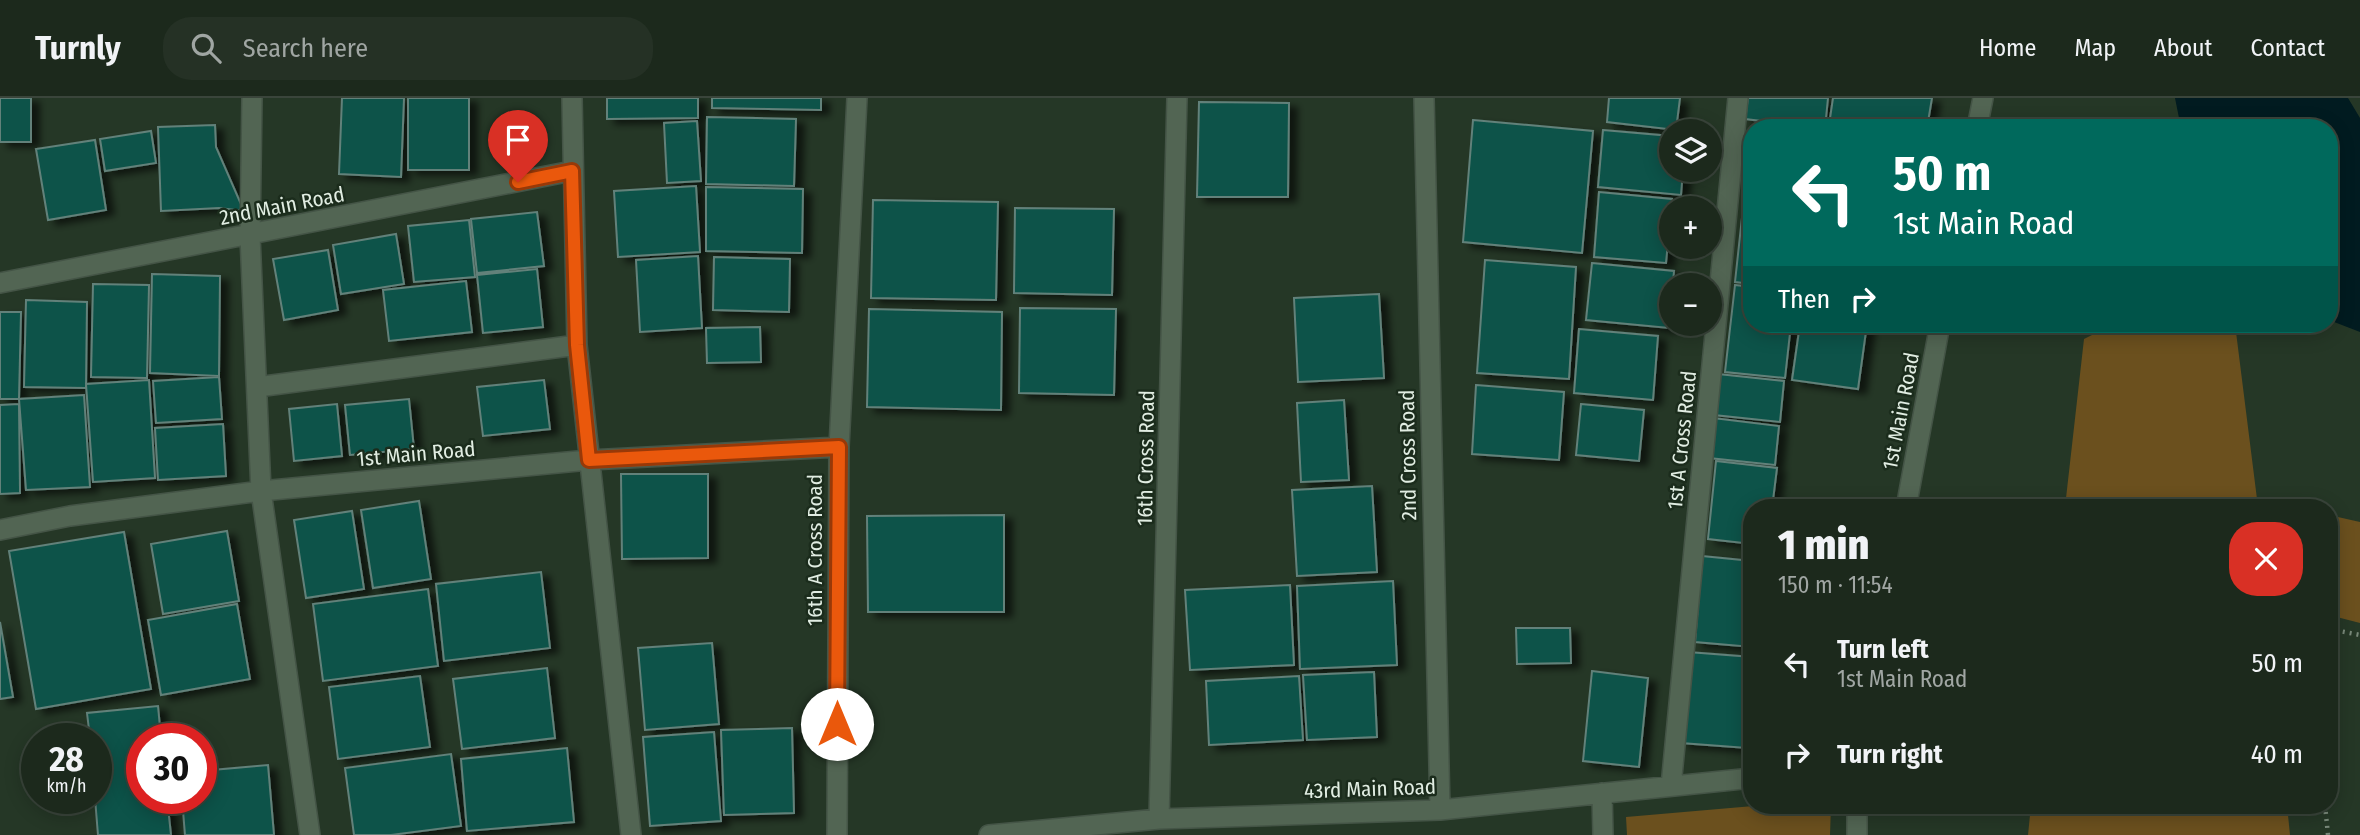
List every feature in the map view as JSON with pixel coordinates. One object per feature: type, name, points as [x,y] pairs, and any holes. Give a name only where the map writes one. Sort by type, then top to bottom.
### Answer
[{"type":"street","points":[[251,98],[250,236],[261,492],[310,835]]},
{"type":"street","points":[[572,98],[577,345],[631,835]]},
{"type":"street","name":"16th A Cross Road","points":[[837,835],[839,447],[857,98]]},
{"type":"street","name":"16th Cross Road","points":[[1160,818],[1177,98]]},
{"type":"street","name":"2nd Cross Road","points":[[1423,98],[1440,810]]},
{"type":"street","name":"1st A Cross Road","points":[[1671,786],[1738,98]]},
{"type":"street","points":[[1979,119],[1983,98]]},
{"type":"street","name":"2nd Main Road","points":[[0,283],[572,171]]},
{"type":"street","name":"1st Main Road","points":[[1908,499],[1938,333]]},
{"type":"street","points":[[257,387],[577,345]]},
{"type":"street","name":"1st Main Road","points":[[0,530],[70,516],[261,492],[589,460],[839,447]]},
{"type":"street","name":"43rd Main Road","points":[[989,835],[1160,818],[1440,810],[1743,779]]},
{"type":"street","points":[[1602,793],[1602,835]]},
{"type":"street","points":[[1857,814],[1857,835]]},
{"type":"path","points":[[2338,631],[2360,635]]},
{"type":"path","points":[[2326,814],[2328,835]]},
{"type":"shaded area","points":[[2096,333],[2236,333],[2257,499],[2066,499],[2084,339]]},
{"type":"shaded area","points":[[2338,517],[2360,522],[2360,623],[2338,617]]},
{"type":"shaded area","points":[[1743,807],[1743,814],[1831,814],[1830,835],[1627,835],[1626,817]]},
{"type":"shaded area","points":[[2030,814],[2288,814],[2290,835],[2028,835]]},
{"type":"water","points":[[2175,98],[2348,98],[2360,118],[2360,332],[2338,323],[2338,119],[2179,119]]},
{"type":"building","points":[[0,98],[31,98],[31,142],[0,142]]},
{"type":"building","points":[[342,98],[404,98],[401,177],[339,174]]},
{"type":"building","points":[[408,98],[469,98],[469,170],[408,170]]},
{"type":"building","points":[[607,98],[698,98],[698,118],[607,119]]},
{"type":"building","points":[[712,98],[821,98],[821,110],[712,108]]},
{"type":"building","points":[[1609,98],[1680,98],[1677,119],[1659,119],[1659,128],[1607,122]]},
{"type":"building","points":[[1748,98],[1828,98],[1826,119],[1745,119]]},
{"type":"building","points":[[1833,98],[1932,98],[1928,119],[1830,119]]},
{"type":"building","points":[[1199,102],[1289,103],[1288,197],[1197,197]]},
{"type":"building","points":[[707,117],[796,119],[794,186],[706,184]]},
{"type":"building","points":[[1473,120],[1593,131],[1582,253],[1463,242]]},
{"type":"building","points":[[697,121],[701,181],[667,183],[664,123]]},
{"type":"building","points":[[215,125],[216,147],[244,211],[219,208],[161,211],[158,127]]},
{"type":"building","points":[[1603,130],[1659,135],[1659,182],[1682,182],[1681,195],[1598,187]]},
{"type":"building","points":[[151,131],[156,163],[105,171],[100,139]]},
{"type":"building","points":[[95,140],[106,210],[48,220],[36,149]]},
{"type":"building","points":[[696,186],[700,252],[618,257],[614,191]]},
{"type":"building","points":[[706,187],[803,189],[802,253],[706,251]]},
{"type":"building","points":[[1599,192],[1659,198],[1659,259],[1666,259],[1666,263],[1594,257]]},
{"type":"building","points":[[873,200],[998,202],[996,300],[871,298]]},
{"type":"building","points":[[1015,208],[1114,209],[1112,295],[1014,293]]},
{"type":"building","points":[[1743,208],[1743,283],[1735,282]]},
{"type":"building","points":[[537,212],[544,266],[477,273],[471,219]]},
{"type":"building","points":[[469,220],[475,277],[414,282],[408,226]]},
{"type":"building","points":[[396,234],[404,284],[341,294],[333,245]]},
{"type":"building","points":[[328,250],[338,310],[284,320],[273,259]]},
{"type":"building","points":[[698,256],[702,328],[640,332],[636,260]]},
{"type":"building","points":[[714,257],[790,259],[789,312],[713,310]]},
{"type":"building","points":[[1485,260],[1576,267],[1569,379],[1477,373]]},
{"type":"building","points":[[1592,263],[1674,271],[1659,273],[1659,327],[1586,320]]},
{"type":"building","points":[[537,269],[543,327],[483,333],[477,275]]},
{"type":"building","points":[[152,274],[220,276],[219,376],[150,373]]},
{"type":"building","points":[[466,281],[472,332],[389,341],[383,290]]},
{"type":"building","points":[[93,284],[149,285],[147,378],[91,377]]},
{"type":"building","points":[[1735,285],[1743,286],[1743,333],[1790,333],[1785,378],[1725,372]]},
{"type":"building","points":[[1379,294],[1384,378],[1298,382],[1294,298]]},
{"type":"building","points":[[26,300],[87,302],[86,388],[24,387]]},
{"type":"building","points":[[1020,308],[1116,309],[1114,395],[1019,393]]},
{"type":"building","points":[[869,309],[1002,312],[1001,410],[867,407]]},
{"type":"building","points":[[0,312],[21,312],[19,399],[0,399]]},
{"type":"building","points":[[760,327],[761,362],[707,363],[706,328]]},
{"type":"building","points":[[1579,329],[1658,336],[1653,400],[1574,393]]},
{"type":"building","points":[[1799,333],[1866,333],[1858,389],[1792,380]]},
{"type":"building","points":[[1718,374],[1784,381],[1780,422],[1714,415]]},
{"type":"building","points":[[219,377],[222,419],[156,423],[153,381]]},
{"type":"building","points":[[149,380],[155,478],[93,482],[86,384]]},
{"type":"building","points":[[544,380],[550,429],[483,436],[477,387]]},
{"type":"building","points":[[1476,385],[1564,392],[1559,460],[1472,454]]},
{"type":"building","points":[[84,395],[90,487],[26,490],[19,399]]},
{"type":"building","points":[[409,399],[414,449],[350,455],[345,405]]},
{"type":"building","points":[[1344,400],[1349,480],[1301,482],[1297,403]]},
{"type":"building","points":[[19,404],[20,493],[0,494],[0,405]]},
{"type":"building","points":[[337,404],[342,456],[294,461],[289,409]]},
{"type":"building","points":[[1581,404],[1644,410],[1639,461],[1576,455]]},
{"type":"building","points":[[1713,418],[1779,426],[1775,465],[1709,458]]},
{"type":"building","points":[[223,424],[226,476],[158,480],[155,428]]},
{"type":"building","points":[[1716,461],[1777,468],[1773,499],[1743,499],[1743,543],[1708,539]]},
{"type":"building","points":[[621,474],[708,474],[708,558],[622,559]]},
{"type":"building","points":[[1372,486],[1377,572],[1297,576],[1292,490]]},
{"type":"building","points":[[419,501],[431,579],[373,588],[361,510]]},
{"type":"building","points":[[352,511],[364,589],[306,598],[294,520]]},
{"type":"building","points":[[1004,515],[1004,612],[868,612],[867,516]]},
{"type":"building","points":[[227,531],[239,601],[163,614],[151,544]]},
{"type":"building","points":[[124,532],[151,689],[36,709],[9,551]]},
{"type":"building","points":[[1702,556],[1743,560],[1743,646],[1695,642]]},
{"type":"building","points":[[541,572],[550,648],[444,661],[436,584]]},
{"type":"building","points":[[1393,581],[1397,665],[1300,669],[1297,586]]},
{"type":"building","points":[[1290,585],[1294,665],[1190,670],[1185,590]]},
{"type":"building","points":[[428,589],[438,666],[323,681],[313,604]]},
{"type":"building","points":[[237,604],[250,679],[161,695],[148,620]]},
{"type":"building","points":[[0,622],[13,697],[0,699]]},
{"type":"building","points":[[1516,628],[1570,628],[1571,663],[1517,664]]},
{"type":"building","points":[[712,643],[719,724],[645,730],[638,648]]},
{"type":"building","points":[[1688,652],[1743,656],[1743,748],[1681,743]]},
{"type":"building","points":[[547,668],[555,738],[462,749],[453,679]]},
{"type":"building","points":[[1592,671],[1648,678],[1639,767],[1583,761]]},
{"type":"building","points":[[1374,672],[1377,737],[1307,740],[1303,675]]},
{"type":"building","points":[[420,676],[430,747],[338,759],[329,687]]},
{"type":"building","points":[[1299,676],[1303,740],[1209,745],[1206,681]]},
{"type":"building","points":[[158,706],[160,723],[126,723],[126,814],[169,814],[171,835],[98,835],[96,814],[112,814],[112,723],[88,723],[87,713]]},
{"type":"building","points":[[792,728],[794,813],[724,815],[721,730]]},
{"type":"building","points":[[714,732],[721,821],[650,826],[643,737]]},
{"type":"building","points":[[567,748],[574,822],[467,831],[461,759]]},
{"type":"building","points":[[451,754],[461,826],[391,835],[354,835],[345,768]]},
{"type":"building","points":[[268,765],[274,835],[185,835],[183,814],[217,814],[217,770]]},
{"type":"route","points":[[518,182],[572,171],[577,345],[589,460],[839,447],[837,724]]}]
